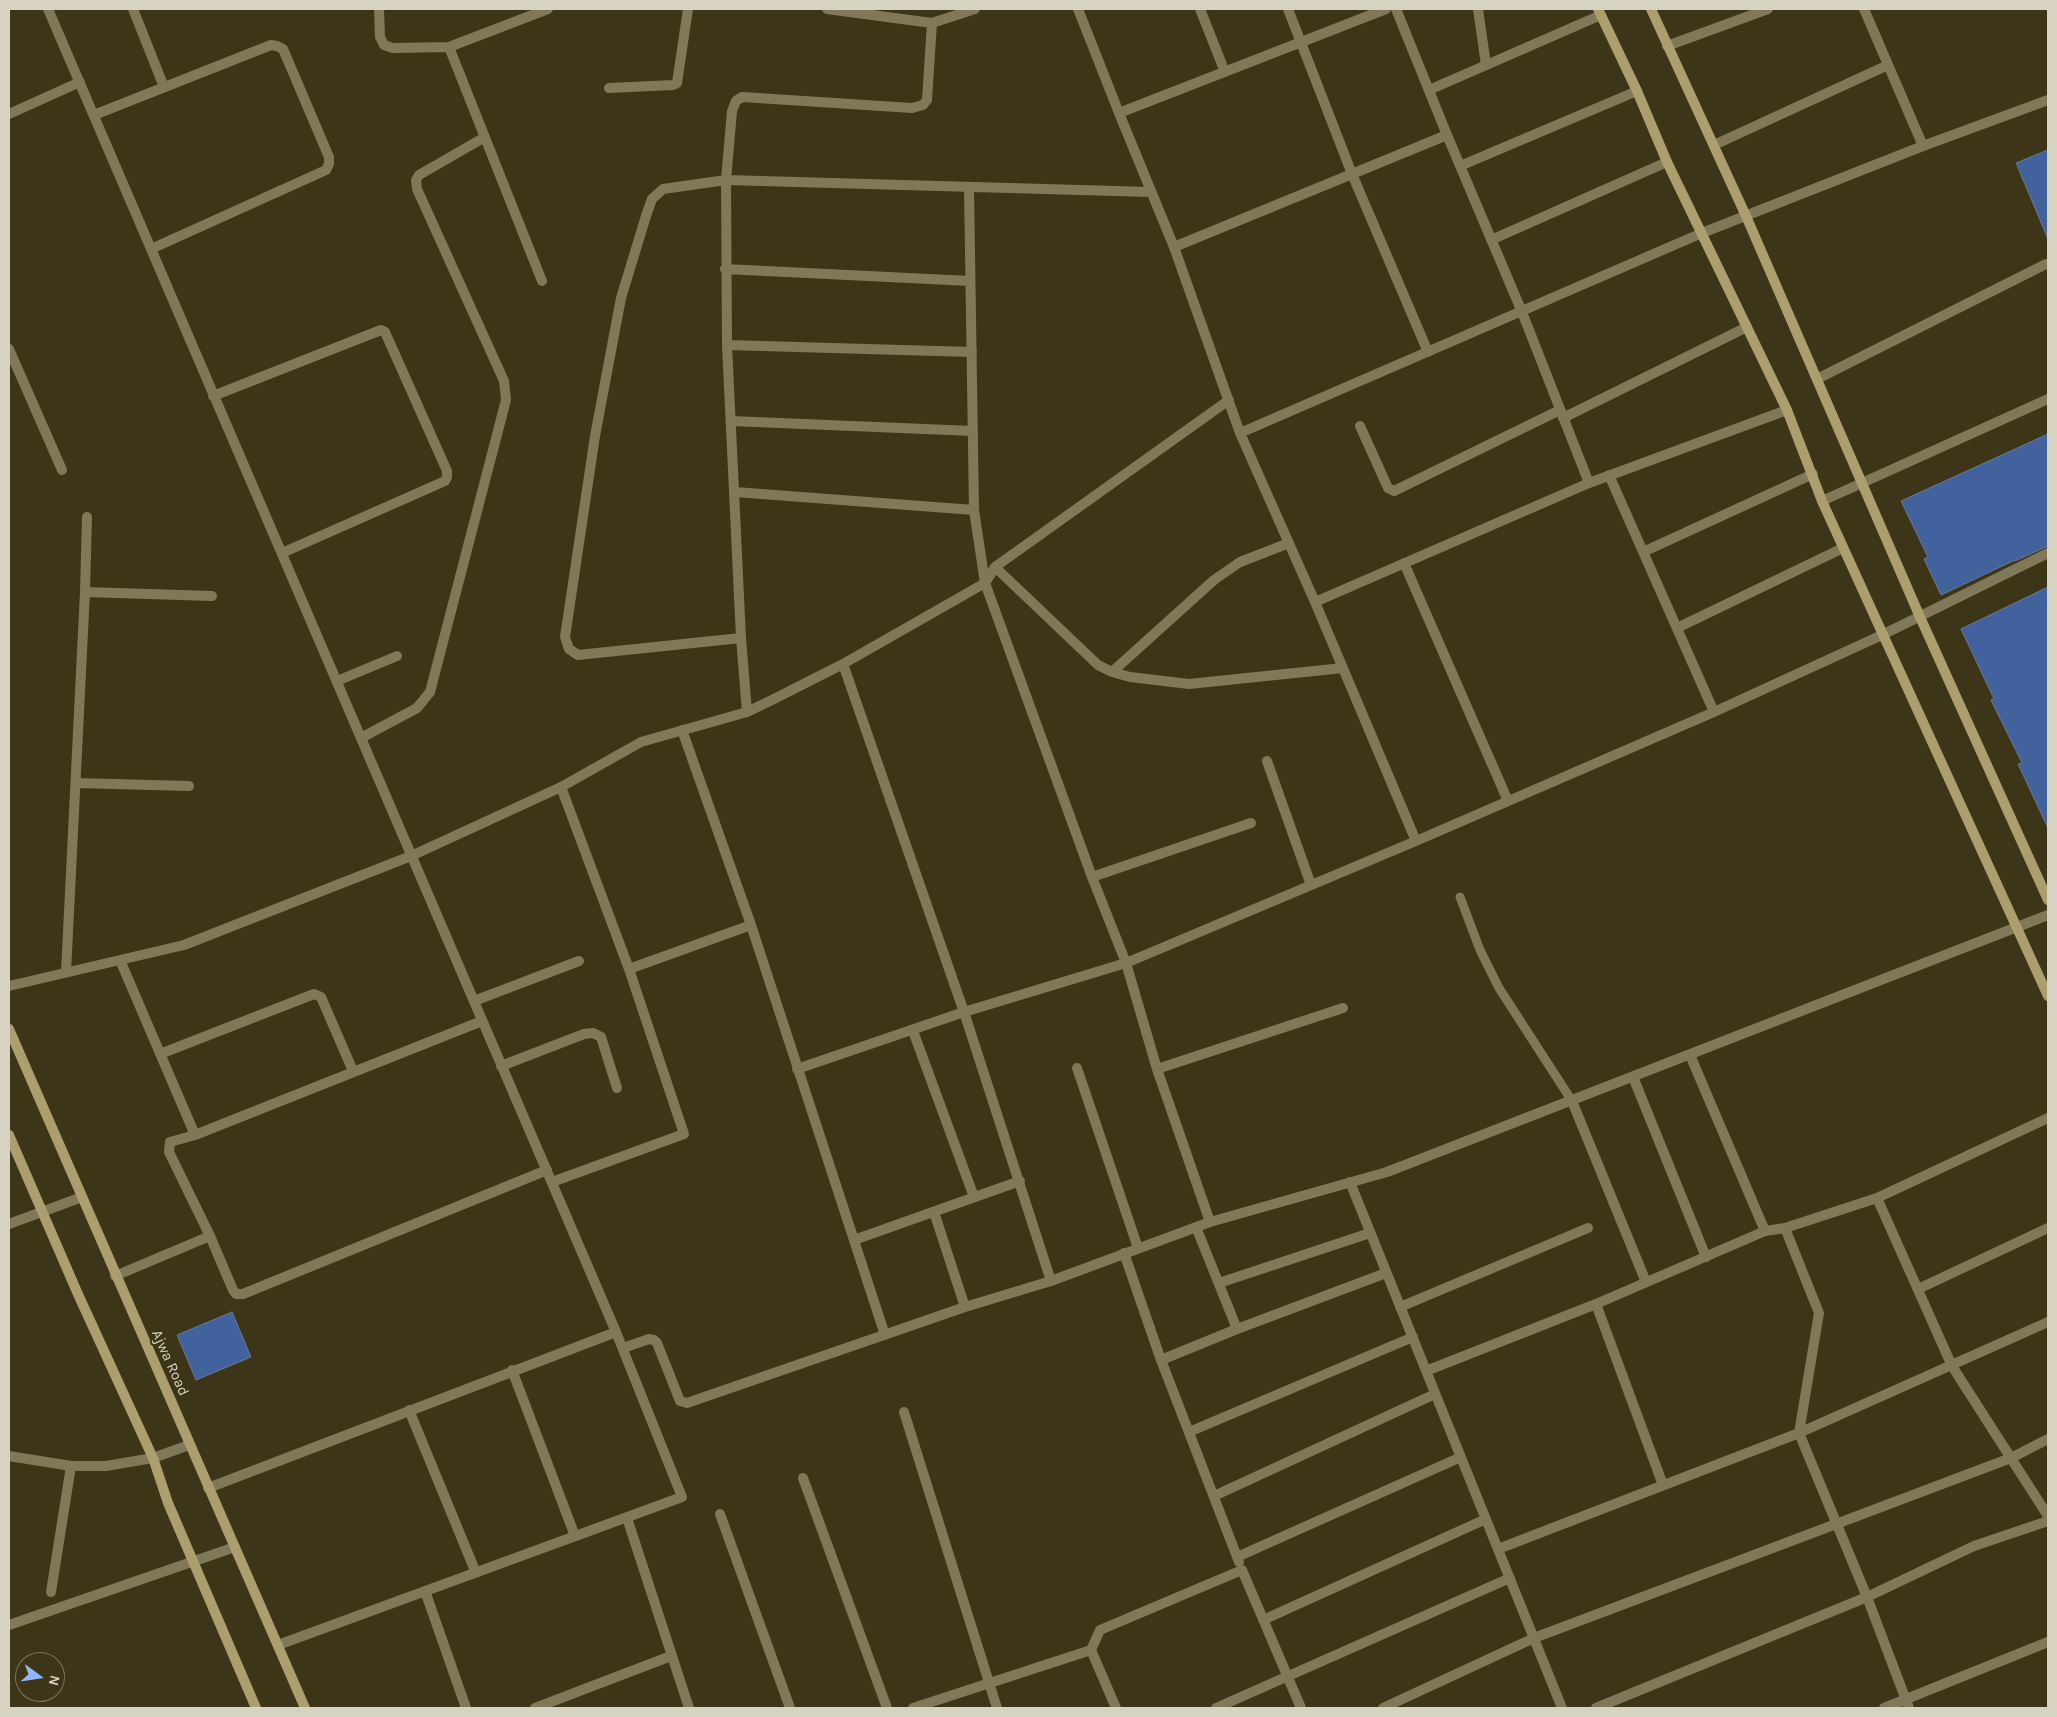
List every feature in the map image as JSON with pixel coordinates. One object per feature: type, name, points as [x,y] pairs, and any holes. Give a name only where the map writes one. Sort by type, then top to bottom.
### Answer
[{"type":"street","points":[[48,9],[616,1332],[682,1497],[278,1645]]},
{"type":"street","points":[[132,9],[164,87]]},
{"type":"street","points":[[379,9],[380,37],[384,45],[393,48],[449,47],[548,9]]},
{"type":"street","points":[[609,88],[673,85],[677,83],[688,9]]},
{"type":"street","points":[[826,9],[932,23],[975,9]]},
{"type":"street","points":[[1078,9],[1174,247],[1240,433],[1315,602],[1416,841]]},
{"type":"street","points":[[1200,9],[1225,72]]},
{"type":"street","points":[[1288,9],[1352,174],[1428,352]]},
{"type":"street","points":[[1119,114],[1386,9]]},
{"type":"street","points":[[1396,9],[1522,312],[1589,482]]},
{"type":"street","points":[[1478,9],[1486,65]]},
{"type":"street","points":[[1651,9],[1746,216],[1920,617],[2048,900]]},
{"type":"street","points":[[1668,46],[1768,9]]},
{"type":"street","points":[[1864,9],[1923,146]]},
{"type":"street","points":[[1429,90],[1599,12],[1637,91],[1667,162],[1787,410],[1822,501],[2048,996]]},
{"type":"street","points":[[747,712],[741,638],[725,269],[726,180],[732,111],[736,101],[742,97],[912,108],[922,105],[927,100],[932,23]]},
{"type":"street","points":[[94,115],[271,45],[277,46],[282,49],[329,157],[330,164],[326,170],[151,249]]},
{"type":"street","points":[[449,47],[542,281]]},
{"type":"street","points":[[1714,145],[1888,65]]},
{"type":"street","points":[[9,114],[80,82]]},
{"type":"street","points":[[1460,166],[1637,91]]},
{"type":"street","points":[[1240,433],[1702,233],[1923,146],[2048,100]]},
{"type":"street","points":[[1174,247],[1447,135]]},
{"type":"street","points":[[361,738],[417,708],[430,692],[506,400],[504,381],[417,189],[416,180],[419,175],[485,138]]},
{"type":"street","points":[[1491,240],[1667,162]]},
{"type":"street","points":[[741,638],[578,655],[569,649],[565,638],[595,436],[621,298],[652,199],[663,189],[726,180],[1151,192]]},
{"type":"street","points":[[969,188],[974,510],[985,583],[1092,877],[1126,962],[1157,1070],[1210,1222]]},
{"type":"street","points":[[1817,379],[2046,264]]},
{"type":"street","points":[[725,269],[970,281]]},
{"type":"street","points":[[1360,426],[1388,488],[1394,491],[1747,326]]},
{"type":"street","points":[[213,396],[381,330],[385,332],[447,471],[448,477],[444,481],[282,554]]},
{"type":"street","points":[[727,345],[972,352]]},
{"type":"street","points":[[9,350],[62,470]]},
{"type":"street","points":[[1822,501],[2048,398]]},
{"type":"street","points":[[9,986],[184,945],[411,856],[561,786],[641,742],[747,712],[843,664],[985,583],[995,567],[1229,400]]},
{"type":"street","points":[[1315,602],[1589,482],[1787,410]]},
{"type":"street","points":[[731,421],[973,431]]},
{"type":"street","points":[[1643,552],[1813,474]]},
{"type":"street","points":[[1609,475],[1714,712]]},
{"type":"street","points":[[735,492],[974,510]]},
{"type":"street","points":[[66,972],[87,517]]},
{"type":"street","points":[[1112,672],[1214,580],[1240,562],[1289,543]]},
{"type":"street","points":[[1677,628],[1843,548]]},
{"type":"street","points":[[797,1069],[913,1031],[964,1012],[1126,962],[1416,841],[1714,712],[1920,617],[2048,553]]},
{"type":"street","points":[[1404,563],[1508,801]]},
{"type":"street","points":[[995,567],[1098,665],[1112,672],[1138,679],[1189,684],[1343,668]]},
{"type":"street","points":[[85,592],[212,596]]},
{"type":"street","points":[[337,681],[397,656]]},
{"type":"street","points":[[843,664],[964,1012],[1051,1281]]},
{"type":"street","points":[[682,730],[751,925],[885,1336]]},
{"type":"street","points":[[1267,761],[1311,885]]},
{"type":"street","points":[[76,783],[189,786]]},
{"type":"street","points":[[552,1182],[684,1134],[629,969],[561,786]]},
{"type":"street","points":[[1092,877],[1251,822]]},
{"type":"street","points":[[622,1348],[649,1339],[654,1340],[657,1343],[680,1401],[683,1403],[885,1336],[964,1307],[1051,1281],[1124,1252],[1210,1222],[1387,1172],[2048,915]]},
{"type":"street","points":[[629,969],[751,925]]},
{"type":"street","points":[[120,960],[195,1135]]},
{"type":"street","points":[[474,1001],[579,961]]},
{"type":"street","points":[[160,1054],[314,994],[321,997],[353,1071]]},
{"type":"street","points":[[1157,1070],[1343,1008]]},
{"type":"street","points":[[482,1021],[195,1135],[170,1142],[169,1152],[236,1294],[243,1294],[546,1170]]},
{"type":"street","name":"Ajwa Road","points":[[9,1028],[115,1276],[305,1708]]},
{"type":"street","points":[[913,1031],[974,1197]]},
{"type":"street","points":[[501,1066],[584,1034],[593,1033],[601,1037],[617,1088]]},
{"type":"street","points":[[1690,1055],[1765,1231]]},
{"type":"street","points":[[1077,1068],[1138,1248]]},
{"type":"street","points":[[1633,1077],[1706,1257]]},
{"type":"street","points":[[1572,1101],[1646,1282]]},
{"type":"street","points":[[1426,1371],[1596,1304],[1765,1231],[1785,1228],[1877,1198],[2048,1118]]},
{"type":"street","points":[[9,1135],[153,1458],[168,1503],[256,1708]]},
{"type":"street","points":[[854,1240],[1020,1181]]},
{"type":"street","points":[[1350,1182],[1562,1708]]},
{"type":"street","points":[[9,1224],[82,1197]]},
{"type":"street","points":[[1877,1198],[1952,1366],[2048,1516]]},
{"type":"street","points":[[934,1212],[964,1307]]},
{"type":"street","points":[[1196,1227],[1237,1329]]},
{"type":"street","points":[[1400,1307],[1588,1228]]},
{"type":"street","points":[[1785,1228],[1819,1313],[1799,1433],[1867,1597],[1907,1704]]},
{"type":"street","points":[[1918,1289],[2048,1228]]},
{"type":"street","points":[[1219,1283],[1370,1233]]},
{"type":"street","points":[[115,1276],[210,1236]]},
{"type":"street","points":[[1124,1252],[1161,1360],[1242,1570],[1300,1708]]},
{"type":"street","points":[[1161,1360],[1237,1329],[1386,1273]]},
{"type":"street","points":[[1596,1304],[1664,1485]]},
{"type":"street","points":[[1498,1549],[1799,1433],[2048,1322]]},
{"type":"street","points":[[208,1488],[512,1370],[616,1332]]},
{"type":"street","points":[[1189,1432],[1412,1337]]},
{"type":"street","points":[[512,1370],[575,1536]]},
{"type":"street","points":[[1214,1496],[1435,1394]]},
{"type":"street","points":[[409,1410],[476,1573]]},
{"type":"street","points":[[904,1412],[997,1708]]},
{"type":"street","points":[[1384,1708],[1534,1638],[1836,1522],[2011,1458],[2048,1439]]},
{"type":"street","points":[[9,1456],[71,1466],[106,1466],[153,1458],[190,1446]]},
{"type":"street","points":[[1237,1557],[1461,1456]]},
{"type":"street","points":[[51,1592],[71,1466]]},
{"type":"street","points":[[803,1478],[887,1708]]},
{"type":"street","points":[[720,1514],[790,1708]]},
{"type":"street","points":[[626,1518],[689,1708]]},
{"type":"street","points":[[1263,1620],[1486,1519]]},
{"type":"street","points":[[1596,1708],[1867,1597],[1974,1546],[2048,1521]]},
{"type":"street","points":[[9,1625],[235,1547]]},
{"type":"street","points":[[913,1708],[989,1685],[1091,1650],[1100,1630],[1242,1570]]},
{"type":"street","points":[[1216,1708],[1288,1678],[1510,1578]]},
{"type":"street","points":[[425,1591],[466,1708]]},
{"type":"street","points":[[1884,1708],[1907,1704],[2048,1642]]},
{"type":"street","points":[[1091,1650],[1116,1708]]},
{"type":"street","points":[[535,1708],[671,1656]]},
{"type":"lane","points":[[1460,897],[1480,950],[1499,988],[1572,1101]]},
{"type":"building","points":[[2048,150],[2048,239],[2016,163]]},
{"type":"building","points":[[2048,434],[2048,546],[1941,595],[1924,559],[1928,557],[1901,501]]},
{"type":"building","points":[[2048,587],[2048,828],[2018,764],[2022,763],[1991,700],[1994,699],[1961,629]]},
{"type":"building","points":[[232,1312],[251,1357],[196,1380],[177,1335]]}]
